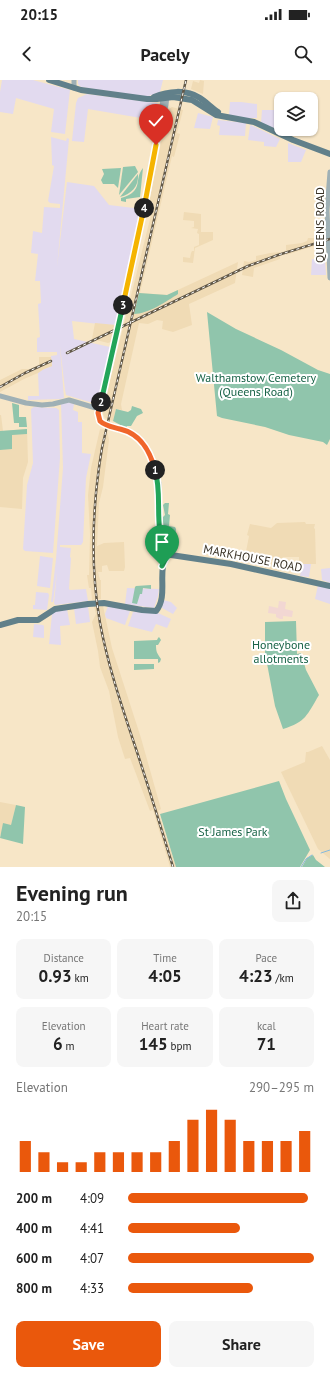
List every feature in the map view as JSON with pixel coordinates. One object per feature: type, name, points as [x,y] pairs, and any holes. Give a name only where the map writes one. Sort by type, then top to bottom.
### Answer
[{"type":"main road","points":[[49,80],[74,88],[150,99],[176,94],[189,97],[200,101],[216,113],[254,122],[293,140],[330,154]]},
{"type":"main road","points":[[0,625],[18,620],[40,620],[59,608],[102,603],[156,611],[162,593],[162,568],[170,550],[166,550]]},
{"type":"main road","name":"MARKHOUSE ROAD","points":[[168,556],[226,562],[330,586]]},
{"type":"street","points":[[74,80],[74,88]]},
{"type":"street","points":[[165,96],[119,324],[98,415],[101,422],[135,435],[142,442],[150,455],[159,483],[160,532],[166,550]]},
{"type":"street","name":"QUEENS ROAD","points":[[330,172],[327,211],[330,278]]},
{"type":"street","points":[[0,396],[34,404],[52,404],[69,400],[99,409]]},
{"type":"shaded area","points":[[2,80],[33,80],[70,90],[65,134],[51,132],[54,109],[16,98],[13,114],[0,112],[0,92]]},
{"type":"shaded area","points":[[78,80],[163,80],[160,92],[146,97],[81,87],[78,84]]},
{"type":"shaded area","points":[[200,80],[204,81],[203,94],[191,89],[193,81],[199,83]]},
{"type":"shaded area","points":[[87,94],[157,103],[159,105],[156,128],[140,125],[141,118],[88,109],[84,142],[72,141],[76,103],[78,98]]},
{"type":"shaded area","points":[[230,102],[257,104],[257,118],[244,118],[229,115]]},
{"type":"shaded area","points":[[172,107],[183,110],[177,133],[180,134],[174,157],[172,156],[140,293],[167,295],[238,262],[235,283],[189,304],[192,325],[173,332],[162,329],[163,321],[157,320],[148,324],[139,323],[121,404],[122,410],[116,409],[113,421],[105,418],[103,414],[109,384],[153,207],[153,202],[149,202],[165,123],[169,109]]},
{"type":"shaded area","points":[[262,110],[274,110],[274,128],[261,123]]},
{"type":"shaded area","points":[[198,113],[213,117],[210,129],[194,128]]},
{"type":"shaded area","points":[[218,120],[246,123],[245,136],[219,135],[220,126],[217,125]]},
{"type":"shaded area","points":[[251,125],[280,139],[276,147],[264,146],[264,142],[248,140]]},
{"type":"shaded area","points":[[51,137],[66,141],[67,138],[69,139],[57,267],[67,182],[94,186],[109,205],[134,208],[139,211],[117,326],[72,321],[74,339],[110,347],[112,351],[98,400],[93,403],[66,395],[60,346],[64,398],[28,400],[28,396],[39,396],[38,373],[52,366],[51,356],[57,355],[57,352],[37,352],[37,338],[40,337],[38,304],[41,303],[40,281],[35,281],[38,254],[31,253],[33,231],[42,233],[44,207],[60,208],[60,204],[50,203],[48,201],[54,166],[52,165]]},
{"type":"shaded area","points":[[288,143],[306,150],[301,162],[288,162]]},
{"type":"shaded area","points":[[184,212],[201,214],[201,232],[213,232],[213,240],[195,248],[193,263],[183,262],[183,257],[190,258],[192,251],[194,251],[194,247],[199,245],[199,234],[197,233],[198,229],[191,228],[194,227],[194,221],[183,220]]},
{"type":"shaded area","points":[[308,238],[325,238],[325,246],[317,245],[286,255],[286,245],[302,243],[307,241]]},
{"type":"shaded area","points":[[280,252],[280,259],[254,268],[253,277],[242,275],[244,261],[249,262],[256,260],[256,256]]},
{"type":"shaded area","points":[[312,259],[325,260],[326,275],[311,275]]},
{"type":"shaded area","points":[[95,323],[116,325],[111,342],[108,343],[92,339]]},
{"type":"shaded area","points":[[39,357],[51,357],[52,366],[0,392],[0,380],[22,369],[31,369],[39,365]]},
{"type":"shaded area","points":[[66,402],[74,404],[73,410],[78,412],[78,422],[82,422],[82,453],[91,454],[86,478],[83,542],[81,545],[60,545],[60,547],[71,548],[69,589],[86,589],[88,601],[55,605],[57,572],[53,602],[51,602],[63,468],[61,404]]},
{"type":"shaded area","points":[[34,407],[56,408],[59,410],[60,458],[53,553],[25,551],[23,549],[27,485],[33,463],[31,409]]},
{"type":"shaded area","points":[[0,415],[3,431],[27,429],[28,462],[23,478],[22,509],[0,507]]},
{"type":"shaded area","points":[[100,429],[107,430],[109,440],[103,487],[99,503],[97,546],[104,543],[124,542],[125,567],[124,571],[109,571],[107,565],[102,566],[102,572],[98,572],[101,580],[101,599],[92,600],[91,588],[89,588],[87,575],[89,575],[90,534],[88,495],[91,468]]},
{"type":"shaded area","points":[[305,522],[306,524],[315,524],[316,564],[299,564],[299,557],[283,557],[280,561],[279,571],[265,568],[265,565],[244,562],[249,536],[247,535],[250,524],[271,528],[277,523]]},
{"type":"shaded area","points":[[40,556],[53,558],[50,588],[37,586]]},
{"type":"shaded area","points":[[302,564],[311,564],[309,577],[300,576]]},
{"type":"shaded area","points":[[330,568],[330,583],[322,580],[321,569]]},
{"type":"shaded area","points":[[318,585],[330,589],[330,604],[315,599]]},
{"type":"shaded area","points":[[127,588],[159,589],[154,608],[125,604]]},
{"type":"shaded area","points":[[36,592],[48,593],[47,610],[33,609],[33,605],[35,605]]},
{"type":"shaded area","points":[[163,600],[171,602],[177,608],[173,614],[162,608]]},
{"type":"shaded area","points":[[279,601],[286,602],[285,609],[293,611],[292,617],[283,616],[283,619],[280,619],[276,617],[276,614],[268,613],[269,606],[278,608]]},
{"type":"shaded area","points":[[88,606],[90,622],[76,624],[74,608]]},
{"type":"shaded area","points":[[94,606],[103,606],[112,648],[141,738],[161,809],[158,811],[176,867],[170,867],[153,810],[150,811],[130,758],[125,759],[118,737],[109,691],[100,667],[92,622],[96,614]]},
{"type":"shaded area","points":[[108,606],[130,611],[125,625],[106,618],[105,614]]},
{"type":"shaded area","points":[[67,609],[70,625],[60,626],[61,645],[49,644],[52,614],[54,611]]},
{"type":"shaded area","points":[[133,612],[158,613],[171,619],[167,628],[156,624],[152,632],[128,626]]},
{"type":"shaded area","points":[[34,624],[44,626],[44,638],[33,637]]},
{"type":"shaded area","points":[[322,746],[330,760],[330,859],[318,849],[281,772],[305,762],[306,752]]},
{"type":"shaded area","points":[[0,802],[16,805],[11,825],[0,835]]},
{"type":"green space","points":[[135,166],[138,172],[119,195],[123,167]]},
{"type":"green space","points":[[121,168],[118,188],[114,184],[103,184],[101,180],[104,174],[102,169]]},
{"type":"green space","points":[[143,168],[140,197],[126,199],[126,202],[121,201],[121,198],[136,189],[140,172]]},
{"type":"green space","points":[[138,174],[137,183],[134,189],[128,194],[120,197]]},
{"type":"green space","points":[[178,290],[178,294],[157,307],[145,312],[134,314],[139,293],[167,295]]},
{"type":"green space","name":"Walthamstow Cemetery (Queens Road)","points":[[207,312],[236,329],[281,350],[318,370],[330,374],[330,439],[327,445],[323,442],[289,435],[265,427],[217,416]]},
{"type":"green space","points":[[12,403],[19,405],[19,417],[26,417],[27,427],[19,427],[19,423],[14,423]]},
{"type":"green space","points":[[132,406],[141,409],[143,413],[137,416],[131,426],[127,426],[126,428],[113,421],[116,409],[128,412],[131,410]]},
{"type":"green space","points":[[27,429],[27,434],[12,435],[12,449],[0,450],[0,431]]},
{"type":"green space","points":[[165,503],[169,503],[169,526],[175,527],[176,529],[175,550],[168,543],[164,531],[163,517],[165,515],[163,505]]},
{"type":"green space","points":[[151,585],[151,589],[143,588],[137,604],[132,603],[136,586]]},
{"type":"green space","name":"Honeybone allotments","points":[[296,621],[297,654],[301,653],[306,670],[319,695],[305,717],[297,724],[283,729],[275,706],[265,653],[265,622]]},
{"type":"green space","points":[[159,637],[161,640],[156,647],[161,659],[160,662],[158,663],[158,659],[134,659],[134,641],[157,640]]},
{"type":"green space","points":[[134,664],[154,664],[154,669],[134,670]]},
{"type":"green space","name":"St James Park","points":[[279,781],[310,850],[300,867],[176,867],[160,814]]},
{"type":"green space","points":[[16,805],[25,807],[23,844],[0,838],[3,823],[11,825]]},
{"type":"green space","points":[[313,855],[316,860],[325,867],[302,867],[307,858]]},
{"type":"waterway","points":[[321,853],[330,850]]},
{"type":"waterway","points":[[301,867],[306,859],[312,855]]},
{"type":"railway","points":[[173,867],[107,655],[97,601],[94,558],[94,514],[102,448],[186,80]]},
{"type":"railway","points":[[67,353],[248,266],[330,239]]},
{"type":"railway","points":[[0,387],[51,361]]},
{"type":"route","points":[[156,145],[128,286],[98,415],[99,420],[106,425],[124,430],[136,436],[142,442],[150,455],[159,483],[160,532],[162,543],[166,550],[163,553],[166,558],[162,566]]}]
